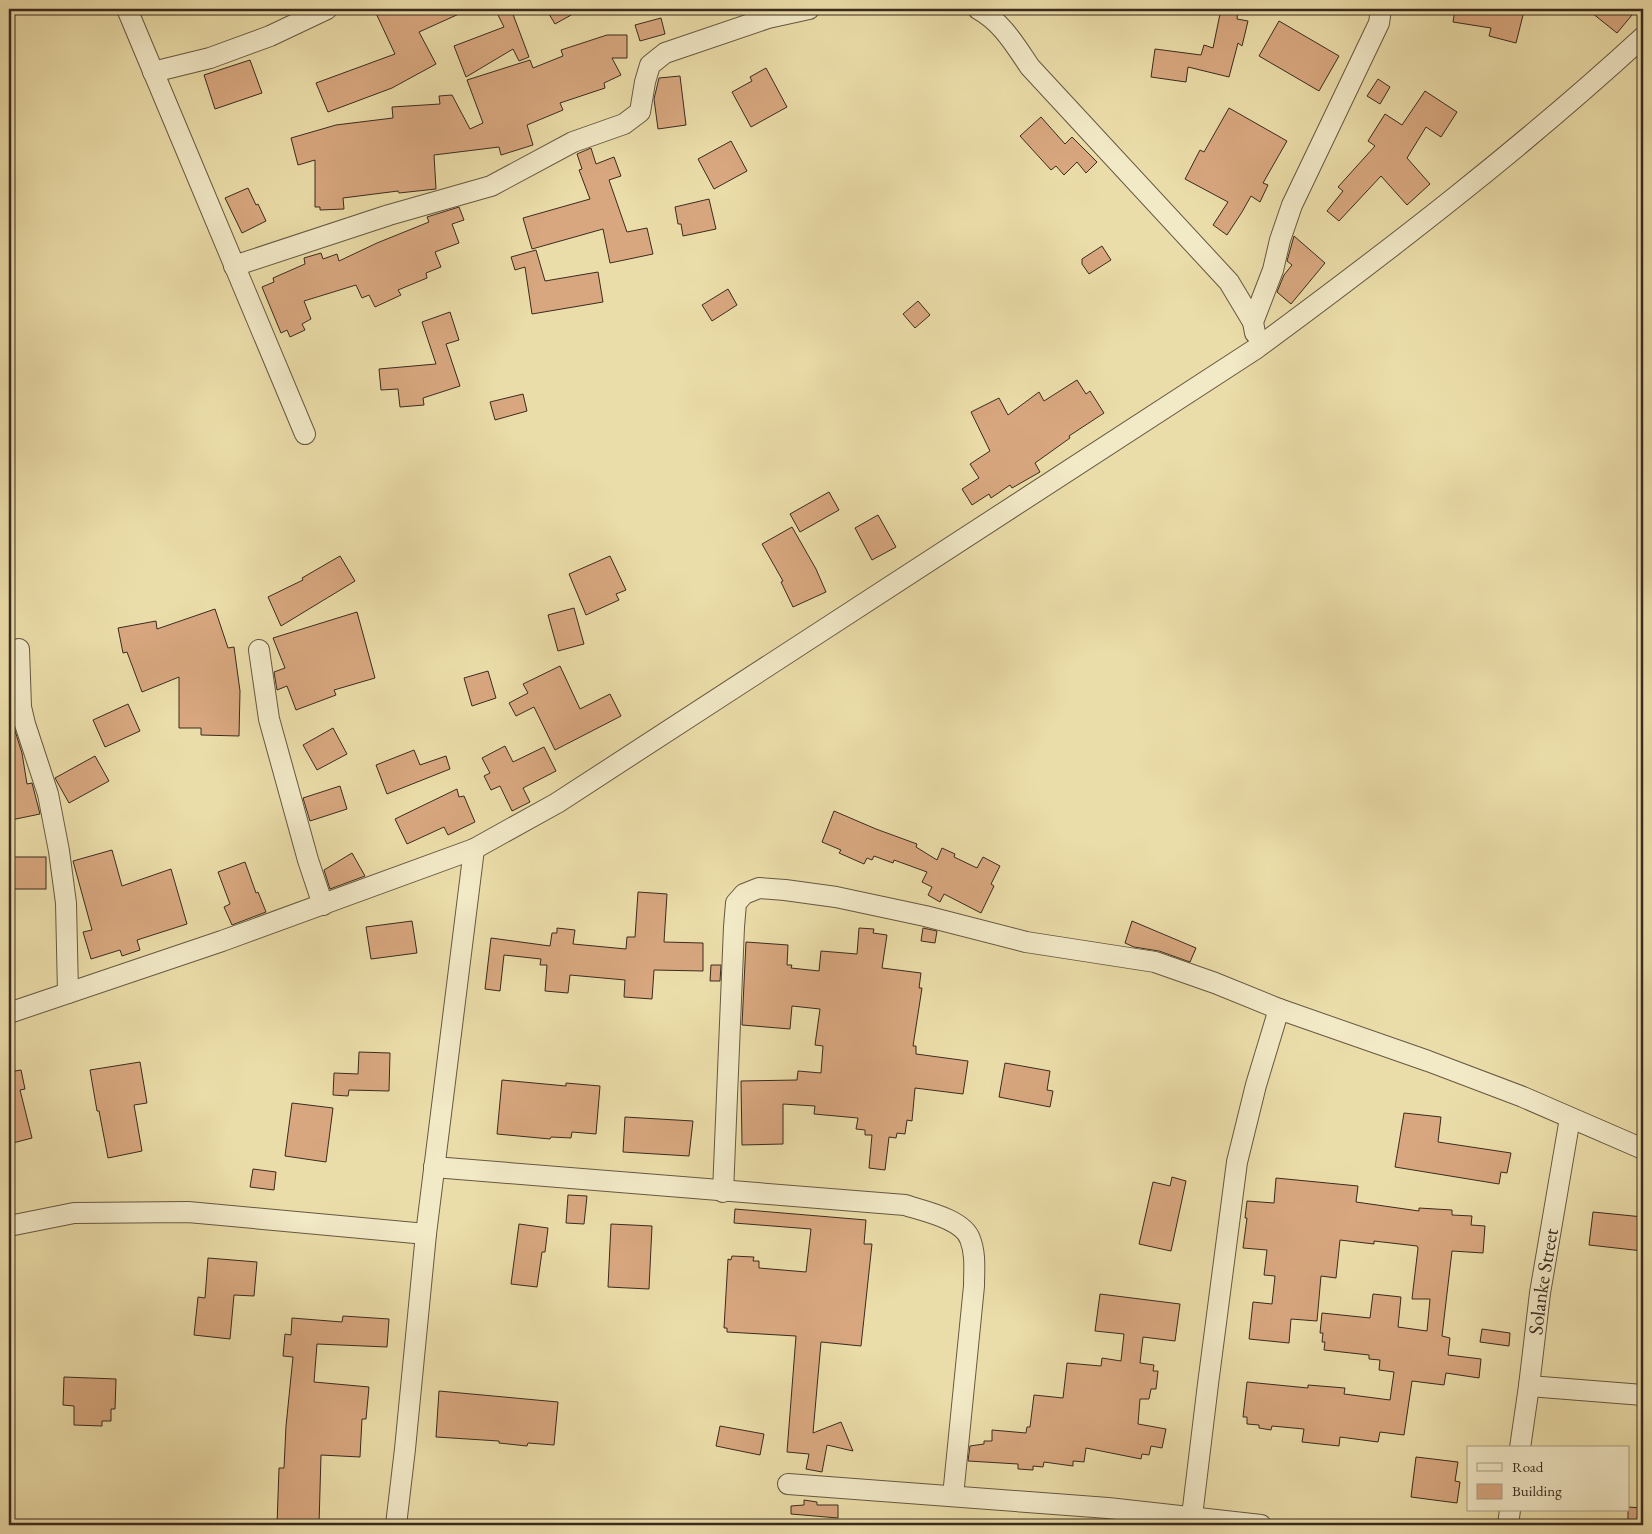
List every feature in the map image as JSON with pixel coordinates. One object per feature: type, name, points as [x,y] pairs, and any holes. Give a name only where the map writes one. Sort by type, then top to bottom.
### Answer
[{"type":"street","points":[[127,9],[304,434]]},
{"type":"street","points":[[153,72],[210,58],[270,36],[327,9]]},
{"type":"street","points":[[234,266],[389,215],[491,186],[573,142],[624,124],[640,112],[650,65],[665,53],[765,13],[809,9]]},
{"type":"street","points":[[978,9],[990,16],[1003,28],[1030,68],[1229,282],[1253,322],[1257,348]]},
{"type":"street","points":[[1253,322],[1270,277],[1292,205],[1379,23],[1381,9]]},
{"type":"street","points":[[9,1013],[323,905],[474,849],[557,803],[1257,348],[1352,278],[1462,191],[1519,145],[1643,37]]},
{"type":"street","points":[[19,649],[21,707],[24,724],[48,794],[59,851],[66,903],[68,993]]},
{"type":"street","points":[[259,650],[269,719],[308,860],[323,905]]},
{"type":"street","points":[[396,1525],[426,1234],[474,849]]},
{"type":"street","points":[[723,1192],[736,903],[744,894],[759,888],[836,897],[925,916],[1026,942],[1155,962],[1523,1097],[1643,1149]]},
{"type":"street","points":[[1192,1516],[1237,1162],[1256,1085],[1279,1009]]},
{"type":"street","name":"Solanke Street","points":[[1520,1446],[1540,1292],[1570,1118]]},
{"type":"street","points":[[434,1167],[723,1192],[905,1205],[957,1223],[970,1237],[975,1262],[953,1496]]},
{"type":"street","points":[[9,1226],[74,1213],[188,1212],[426,1234]]},
{"type":"street","points":[[1529,1386],[1643,1395]]},
{"type":"street","points":[[788,1484],[1108,1508],[1261,1525]]},
{"type":"street","points":[[1508,1525],[1510,1512]]},
{"type":"building","points":[[374,9],[470,9],[419,32],[436,64],[392,88],[328,112],[316,83],[395,54]]},
{"type":"building","points":[[495,9],[511,9],[529,57],[519,61],[513,49],[466,77],[454,46],[504,27]]},
{"type":"building","points":[[546,9],[582,9],[555,24]]},
{"type":"building","points":[[1221,9],[1238,9],[1237,19],[1248,21],[1242,46],[1238,43],[1229,77],[1188,67],[1186,82],[1151,77],[1155,49],[1201,55],[1204,45],[1213,48]]},
{"type":"building","points":[[1455,9],[1514,9],[1524,11],[1516,43],[1489,36],[1491,28],[1453,22]]},
{"type":"building","points":[[1587,9],[1637,9],[1617,33]]},
{"type":"building","points":[[661,18],[665,34],[640,41],[635,25]]},
{"type":"building","points":[[1279,21],[1339,56],[1319,91],[1259,56]]},
{"type":"building","points":[[607,35],[627,35],[627,58],[612,58],[621,75],[604,83],[605,88],[560,103],[563,110],[527,125],[533,145],[501,155],[499,147],[434,155],[436,189],[399,193],[398,191],[343,198],[344,209],[320,210],[320,207],[315,207],[315,160],[298,165],[291,138],[336,125],[393,118],[392,107],[440,104],[439,96],[452,95],[470,129],[483,123],[467,80],[530,60],[533,68],[563,56],[561,50]]},
{"type":"building","points":[[250,60],[262,93],[215,109],[204,75]]},
{"type":"building","points":[[766,68],[787,107],[751,127],[732,92],[752,81],[750,77]]},
{"type":"building","points":[[680,76],[686,125],[658,129],[654,99],[659,78]]},
{"type":"building","points":[[1378,79],[1390,87],[1380,104],[1367,96]]},
{"type":"building","points":[[1425,91],[1457,112],[1441,137],[1426,127],[1407,158],[1430,184],[1407,205],[1381,176],[1339,221],[1327,211],[1343,191],[1338,187],[1375,146],[1368,141],[1385,114],[1402,125]]},
{"type":"building","points":[[1229,108],[1287,141],[1263,183],[1268,185],[1260,202],[1251,196],[1227,235],[1213,225],[1228,202],[1185,179],[1200,150],[1204,152]]},
{"type":"building","points":[[1041,117],[1065,144],[1072,137],[1097,162],[1086,173],[1077,162],[1064,175],[1056,166],[1051,170],[1020,136]]},
{"type":"building","points":[[731,141],[747,171],[714,189],[698,159]]},
{"type":"building","points":[[591,148],[596,164],[614,157],[621,176],[609,180],[627,232],[647,228],[653,254],[610,263],[603,229],[532,249],[523,218],[590,199],[579,170],[582,169],[577,154]]},
{"type":"building","points":[[248,188],[266,221],[242,233],[225,198]]},
{"type":"building","points":[[709,199],[716,229],[683,236],[681,224],[678,224],[675,207]]},
{"type":"building","points":[[459,207],[464,220],[452,224],[459,243],[435,252],[441,267],[426,273],[427,278],[398,290],[401,295],[375,307],[369,295],[362,298],[356,285],[304,301],[311,319],[302,324],[305,330],[290,337],[287,330],[281,333],[262,287],[274,282],[273,278],[305,264],[304,258],[321,253],[323,259],[337,254],[339,261],[429,222],[427,217]]},
{"type":"building","points":[[1294,236],[1325,263],[1291,304],[1277,292],[1284,275],[1292,265],[1287,261]]},
{"type":"building","points":[[1102,246],[1111,260],[1089,274],[1082,264],[1082,259]]},
{"type":"building","points":[[536,250],[545,281],[598,272],[603,302],[532,314],[525,267],[515,270],[511,257]]},
{"type":"building","points":[[728,289],[737,305],[712,321],[702,305]]},
{"type":"building","points":[[918,301],[930,315],[915,328],[903,314]]},
{"type":"building","points":[[450,312],[459,340],[446,344],[460,386],[423,398],[424,405],[400,407],[398,389],[381,390],[379,369],[436,364],[422,322]]},
{"type":"building","points":[[1077,380],[1086,394],[1090,391],[1104,413],[1069,436],[1070,438],[1035,463],[1040,472],[1012,488],[1010,485],[991,498],[989,494],[972,505],[962,489],[979,478],[970,464],[990,451],[971,412],[999,398],[1008,415],[1039,392],[1044,401]]},
{"type":"building","points":[[523,394],[527,411],[495,420],[490,402]]},
{"type":"building","points":[[829,492],[839,510],[800,532],[790,514]]},
{"type":"building","points":[[878,515],[896,547],[872,560],[855,528]]},
{"type":"building","points":[[792,527],[816,569],[826,592],[793,607],[781,582],[783,581],[762,544]]},
{"type":"building","points":[[340,556],[355,581],[281,626],[268,597],[303,580],[302,578]]},
{"type":"building","points":[[610,556],[626,590],[616,594],[619,600],[586,615],[569,574]]},
{"type":"building","points":[[574,608],[584,644],[558,651],[548,615]]},
{"type":"building","points":[[215,609],[228,648],[234,647],[240,691],[239,736],[201,735],[201,728],[179,728],[179,677],[142,692],[127,652],[123,653],[118,628],[156,621],[157,629]]},
{"type":"building","points":[[357,612],[375,678],[334,690],[336,695],[296,710],[287,686],[277,690],[274,672],[285,668],[273,638]]},
{"type":"building","points":[[560,666],[580,709],[610,694],[621,716],[555,750],[534,707],[516,716],[509,703],[528,693],[523,684]]},
{"type":"building","points":[[488,671],[496,698],[472,706],[464,678]]},
{"type":"building","points":[[128,704],[140,731],[105,747],[93,720]]},
{"type":"building","points":[[11,718],[22,753],[27,784],[32,783],[40,814],[11,820],[9,809],[9,719]]},
{"type":"building","points":[[333,728],[347,754],[317,770],[303,745]]},
{"type":"building","points":[[505,746],[513,762],[544,747],[556,771],[523,788],[530,802],[512,811],[500,786],[491,790],[484,776],[490,773],[482,758]]},
{"type":"building","points":[[414,750],[420,765],[446,756],[450,769],[387,794],[376,765]]},
{"type":"building","points":[[95,756],[109,781],[69,803],[55,778]]},
{"type":"building","points":[[340,786],[347,809],[310,821],[303,798]]},
{"type":"building","points":[[457,789],[459,797],[464,796],[475,822],[448,835],[444,827],[407,844],[395,819]]},
{"type":"building","points":[[834,811],[917,844],[916,847],[937,860],[942,848],[955,854],[954,857],[977,868],[983,857],[1000,866],[991,884],[994,886],[981,913],[944,894],[940,902],[928,895],[932,887],[922,882],[927,872],[894,860],[893,863],[874,856],[872,860],[867,858],[864,864],[839,853],[841,850],[822,842]]},
{"type":"building","points":[[112,850],[122,886],[171,869],[187,924],[137,940],[140,950],[122,956],[120,950],[91,959],[83,932],[92,930],[73,861]]},
{"type":"building","points":[[352,853],[365,876],[330,889],[324,870]]},
{"type":"building","points":[[9,857],[46,857],[46,889],[9,889]]},
{"type":"building","points":[[245,862],[256,893],[258,892],[266,912],[232,925],[224,907],[230,904],[218,872]]},
{"type":"building","points":[[638,892],[667,894],[664,942],[703,943],[703,971],[654,970],[652,999],[624,997],[625,980],[570,975],[568,993],[545,991],[547,965],[540,965],[541,959],[504,955],[500,991],[485,989],[491,938],[550,946],[552,933],[557,933],[557,928],[575,930],[573,944],[626,949],[627,937],[635,937]]},
{"type":"building","points":[[412,921],[417,953],[371,959],[366,927]]},
{"type":"building","points":[[1132,921],[1196,948],[1190,962],[1159,951],[1134,947],[1125,943]]},
{"type":"building","points":[[859,928],[874,929],[873,933],[887,935],[882,968],[921,973],[919,988],[922,988],[913,1046],[916,1046],[916,1054],[968,1061],[963,1094],[915,1088],[912,1121],[907,1120],[905,1134],[897,1133],[896,1138],[889,1137],[885,1170],[869,1168],[872,1135],[865,1135],[865,1130],[856,1129],[858,1118],[814,1114],[815,1106],[783,1104],[783,1144],[742,1145],[741,1081],[797,1080],[798,1071],[821,1073],[823,1046],[815,1045],[820,1009],[792,1006],[790,1029],[742,1025],[746,942],[788,945],[787,965],[792,965],[791,968],[819,971],[821,951],[857,954]]},
{"type":"building","points":[[923,928],[937,931],[935,943],[921,941]]},
{"type":"building","points":[[711,965],[721,965],[720,981],[710,981]]},
{"type":"building","points":[[359,1052],[390,1053],[389,1091],[349,1090],[348,1096],[333,1095],[334,1073],[358,1074]]},
{"type":"building","points":[[140,1062],[147,1103],[134,1105],[142,1151],[108,1158],[90,1070]]},
{"type":"building","points":[[1005,1063],[1050,1071],[1047,1090],[1053,1091],[1050,1107],[999,1097]]},
{"type":"building","points":[[13,1064],[15,1071],[21,1070],[25,1089],[20,1090],[32,1138],[9,1144],[9,1065]]},
{"type":"building","points":[[502,1080],[566,1086],[566,1083],[600,1086],[596,1134],[572,1132],[571,1138],[551,1137],[550,1139],[497,1134]]},
{"type":"building","points":[[292,1103],[333,1108],[326,1162],[285,1156]]},
{"type":"building","points":[[1404,1113],[1441,1117],[1438,1142],[1511,1153],[1507,1173],[1501,1172],[1499,1184],[1395,1167]]},
{"type":"building","points":[[625,1117],[693,1121],[689,1156],[623,1152]]},
{"type":"building","points":[[253,1169],[276,1172],[274,1190],[250,1187]]},
{"type":"building","points":[[1172,1177],[1186,1181],[1171,1251],[1139,1244],[1153,1182],[1170,1186]]},
{"type":"building","points":[[1276,1178],[1358,1186],[1356,1202],[1419,1211],[1419,1208],[1452,1210],[1452,1215],[1472,1216],[1471,1225],[1485,1226],[1483,1253],[1452,1251],[1442,1336],[1450,1338],[1448,1355],[1481,1359],[1479,1378],[1446,1373],[1444,1385],[1412,1381],[1404,1435],[1380,1432],[1378,1442],[1340,1437],[1339,1446],[1302,1442],[1304,1429],[1272,1426],[1271,1430],[1259,1428],[1259,1425],[1247,1424],[1247,1417],[1243,1417],[1247,1382],[1308,1388],[1308,1385],[1345,1388],[1344,1394],[1390,1400],[1394,1372],[1379,1370],[1380,1360],[1369,1359],[1369,1355],[1324,1350],[1325,1342],[1322,1342],[1323,1333],[1320,1333],[1322,1313],[1370,1318],[1373,1294],[1401,1297],[1398,1327],[1427,1331],[1430,1299],[1412,1299],[1417,1246],[1374,1241],[1374,1244],[1340,1240],[1336,1278],[1321,1276],[1317,1321],[1291,1319],[1289,1343],[1249,1339],[1253,1302],[1272,1304],[1275,1276],[1264,1275],[1267,1250],[1243,1248],[1247,1201],[1274,1203]]},
{"type":"building","points":[[568,1195],[587,1196],[584,1224],[566,1223]]},
{"type":"building","points":[[735,1209],[866,1220],[864,1244],[872,1244],[861,1346],[821,1342],[813,1433],[841,1422],[853,1451],[827,1445],[822,1472],[806,1469],[809,1454],[787,1452],[796,1336],[727,1332],[727,1328],[724,1328],[728,1259],[731,1260],[732,1256],[754,1257],[753,1261],[759,1261],[759,1268],[806,1272],[811,1229],[734,1223]]},
{"type":"building","points":[[1593,1212],[1643,1217],[1643,1251],[1589,1245]]},
{"type":"building","points":[[519,1224],[548,1228],[537,1287],[511,1284]]},
{"type":"building","points":[[611,1224],[652,1226],[649,1289],[608,1287]]},
{"type":"building","points":[[208,1258],[257,1262],[254,1296],[234,1295],[230,1339],[194,1335],[198,1297],[205,1298]]},
{"type":"building","points":[[1100,1294],[1180,1304],[1175,1341],[1143,1337],[1140,1363],[1154,1365],[1153,1371],[1158,1371],[1156,1389],[1151,1389],[1149,1399],[1140,1399],[1138,1424],[1166,1429],[1162,1448],[1151,1446],[1149,1455],[1142,1454],[1141,1459],[1086,1448],[1084,1462],[1073,1461],[1073,1466],[1044,1462],[1043,1467],[1033,1466],[1033,1470],[1018,1469],[1018,1464],[968,1461],[970,1446],[984,1444],[984,1441],[992,1441],[992,1430],[1026,1433],[1027,1427],[1030,1427],[1034,1395],[1063,1398],[1067,1363],[1101,1366],[1102,1358],[1121,1361],[1124,1334],[1095,1331]]},
{"type":"building","points":[[343,1316],[389,1319],[387,1347],[317,1344],[314,1382],[369,1387],[366,1419],[362,1419],[360,1457],[321,1455],[319,1525],[277,1525],[279,1468],[284,1468],[293,1357],[283,1356],[285,1334],[291,1335],[292,1318],[342,1322]]},
{"type":"building","points":[[1482,1329],[1510,1333],[1509,1346],[1480,1342]]},
{"type":"building","points":[[64,1377],[116,1379],[115,1409],[111,1409],[111,1421],[102,1421],[102,1426],[74,1425],[74,1406],[63,1405]]},
{"type":"building","points":[[439,1391],[558,1402],[554,1445],[528,1443],[527,1446],[499,1443],[499,1441],[436,1437]]},
{"type":"building","points":[[720,1426],[764,1434],[760,1455],[716,1446]]},
{"type":"building","points":[[1416,1457],[1458,1462],[1455,1481],[1460,1482],[1457,1503],[1411,1497]]},
{"type":"building","points":[[804,1500],[817,1502],[817,1505],[838,1505],[838,1518],[791,1514],[791,1506],[804,1505]]},
{"type":"building","points":[[1630,1507],[1643,1508],[1643,1522],[1628,1521]]}]
